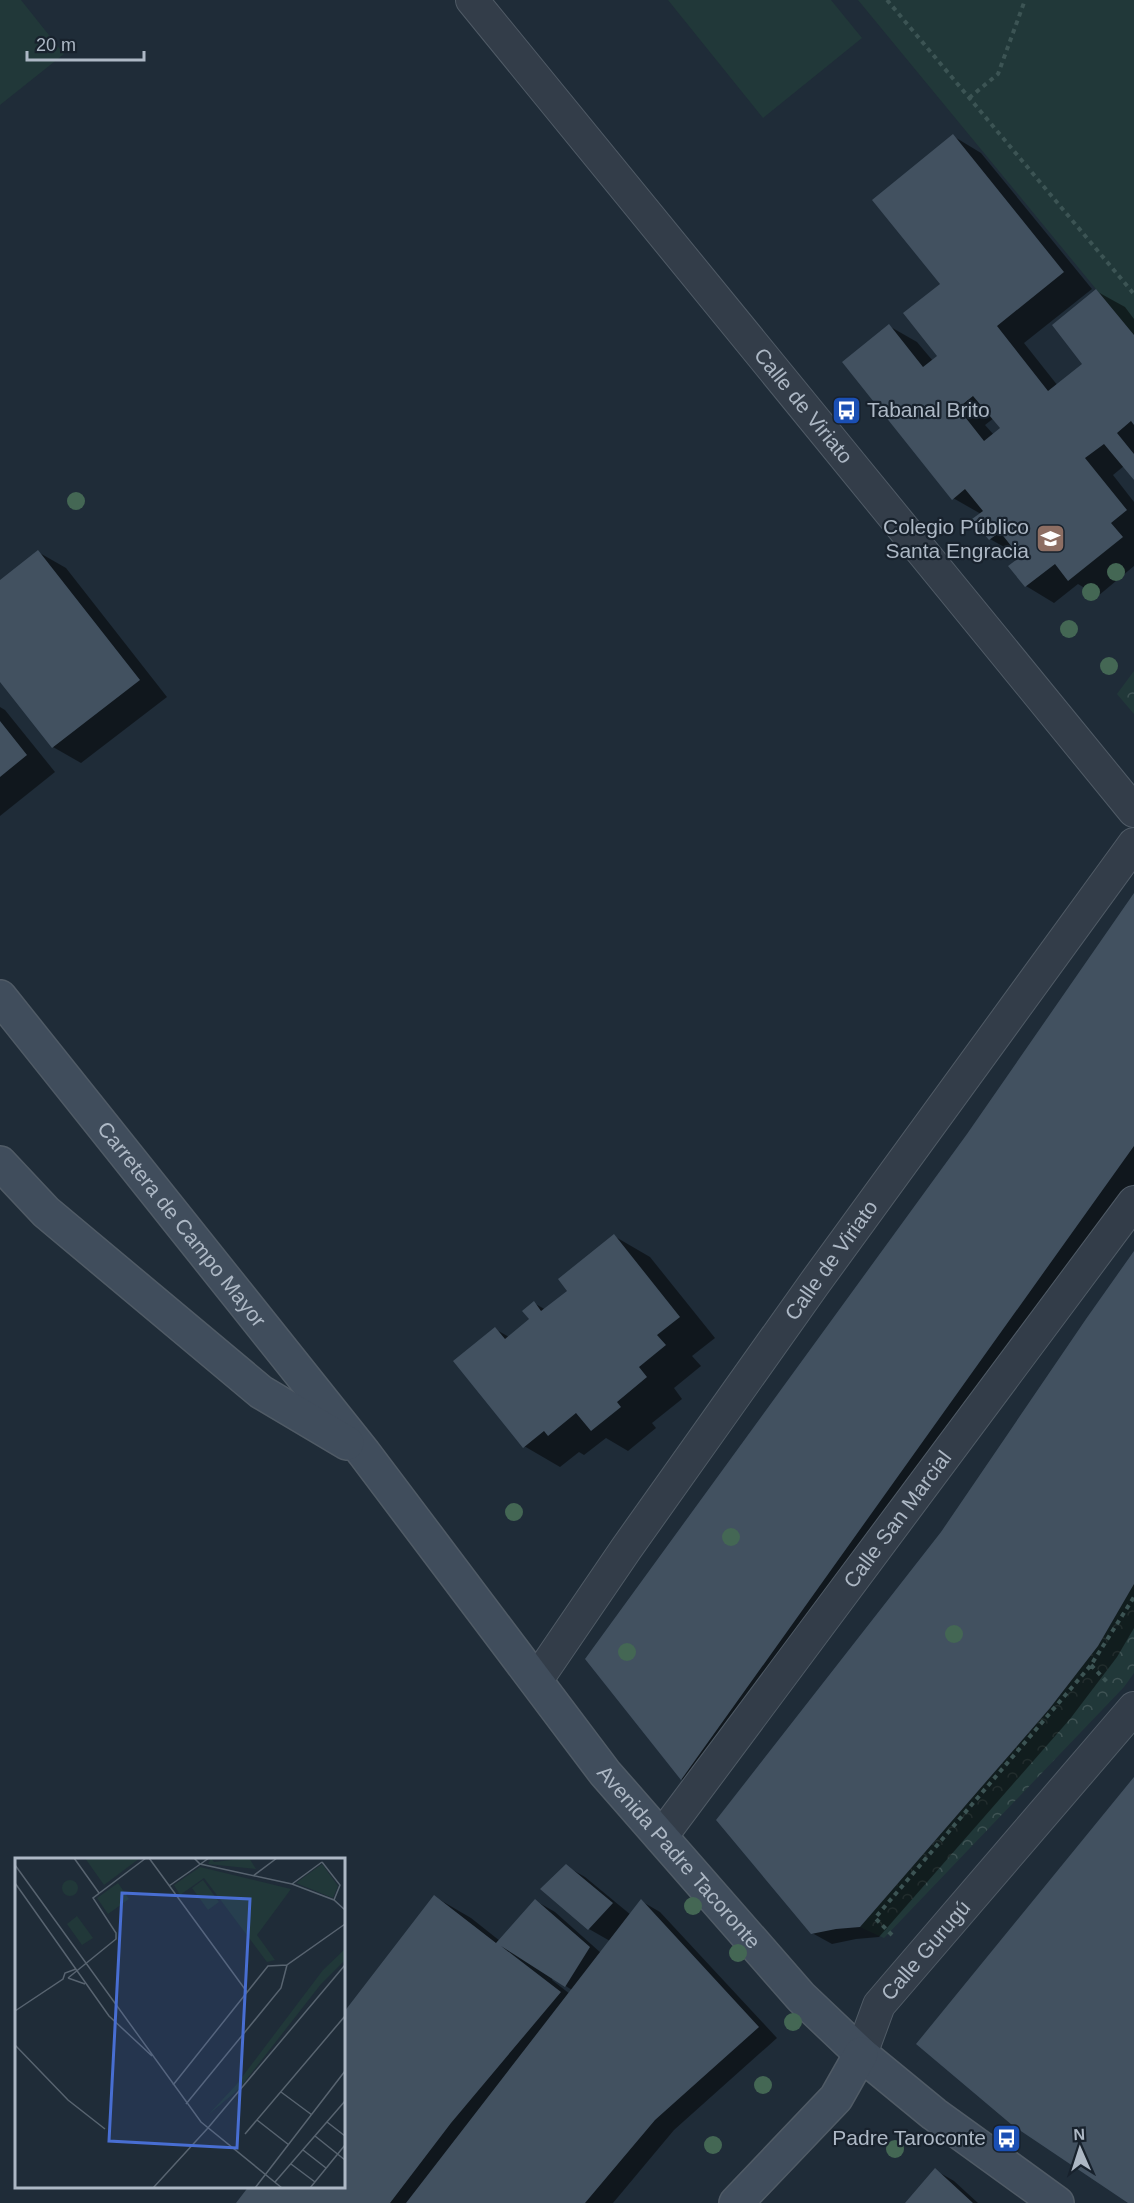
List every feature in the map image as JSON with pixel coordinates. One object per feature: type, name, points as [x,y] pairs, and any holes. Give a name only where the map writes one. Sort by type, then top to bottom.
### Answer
[{"type":"main road","name":"Carretera de Campo Mayor","points":[[0,997],[364,1453]]},
{"type":"main road","points":[[0,1163],[46,1212],[261,1392],[364,1453]]},
{"type":"main road","name":"Avenida Padre Tacoronte","points":[[364,1453],[605,1773],[801,1997],[861,2054],[934,2114],[1057,2203]]},
{"type":"main road","name":"Calle Gurugú","points":[[736,2203],[836,2098],[861,2054]]},
{"type":"street","name":"Calle de Viriato","points":[[472,0],[1134,811]]},
{"type":"street","name":"Calle de Viriato","points":[[536,1681],[814,1284],[1134,844]]},
{"type":"street","name":"Calle San Marcial","points":[[662,1837],[1134,1202]]},
{"type":"street","name":"Calle Gurugú","points":[[861,2054],[879,2005],[1134,1708]]},
{"type":"path","points":[[887,0],[1134,294]]},
{"type":"path","points":[[969,98],[998,74],[1025,0]]},
{"type":"path","points":[[918,1960],[876,1918],[1091,1665],[1134,1597]]},
{"type":"green space","points":[[0,0],[21,0],[64,54],[0,105]]},
{"type":"green space","points":[[668,0],[831,0],[862,38],[763,118]]},
{"type":"green space","points":[[858,0],[1134,0],[1134,335],[1096,289]]},
{"type":"green space","points":[[1134,671],[1134,714],[1117,694]]},
{"type":"green space","points":[[1134,1584],[1134,1673],[1124,1687],[884,1938],[860,1927],[1050,1708],[1098,1646]]},
{"type":"building","points":[[953,134],[1064,272],[997,326],[1048,391],[1082,364],[1052,325],[1096,289],[1134,335],[1134,425],[1131,421],[1117,433],[1134,454],[1134,480],[1104,444],[1085,458],[1127,510],[1111,523],[1123,537],[1068,581],[1055,564],[1025,587],[1008,566],[1020,557],[1000,532],[989,540],[972,519],[983,511],[965,489],[952,500],[842,362],[889,324],[923,367],[937,356],[903,313],[940,284],[872,200]],"holes":[[[973,396],[1000,428],[984,441],[958,408]]]},
{"type":"building","points":[[38,550],[140,680],[52,748],[0,682],[0,580]]},
{"type":"building","points":[[0,721],[27,755],[0,777]]},
{"type":"building","points":[[1134,893],[1134,1146],[681,1780],[585,1659],[967,1134]]},
{"type":"building","points":[[614,1234],[680,1317],[657,1335],[666,1345],[639,1367],[647,1377],[617,1402],[621,1407],[591,1431],[576,1413],[548,1436],[544,1431],[523,1448],[453,1361],[495,1327],[505,1339],[529,1319],[522,1311],[534,1301],[541,1311],[567,1291],[558,1279]]},
{"type":"building","points":[[1134,1251],[1134,1584],[1098,1646],[1050,1708],[860,1927],[811,1934],[716,1820],[941,1532]]},
{"type":"building","points":[[1134,1777],[1134,2203],[1128,2203],[1012,2125],[916,2044]]},
{"type":"building","points":[[566,1864],[613,1903],[588,1930],[540,1889]]},
{"type":"building","points":[[434,1895],[496,1943],[535,1899],[590,1947],[565,1987],[501,1946],[561,1992],[451,2123],[390,2203],[236,2203],[247,2188],[345,2188],[345,2011]]},
{"type":"building","points":[[641,1899],[759,2027],[655,2120],[585,2203],[406,2203]]},
{"type":"building","points":[[935,2168],[973,2203],[905,2203]]},
{"type":"place","name":"Tabanal Brito","points":[[846,410]]},
{"type":"place","name":"Colegio Público Santa Engracia","points":[[1050,539]]},
{"type":"place","name":"Padre Taroconte","points":[[1007,2138]]}]
